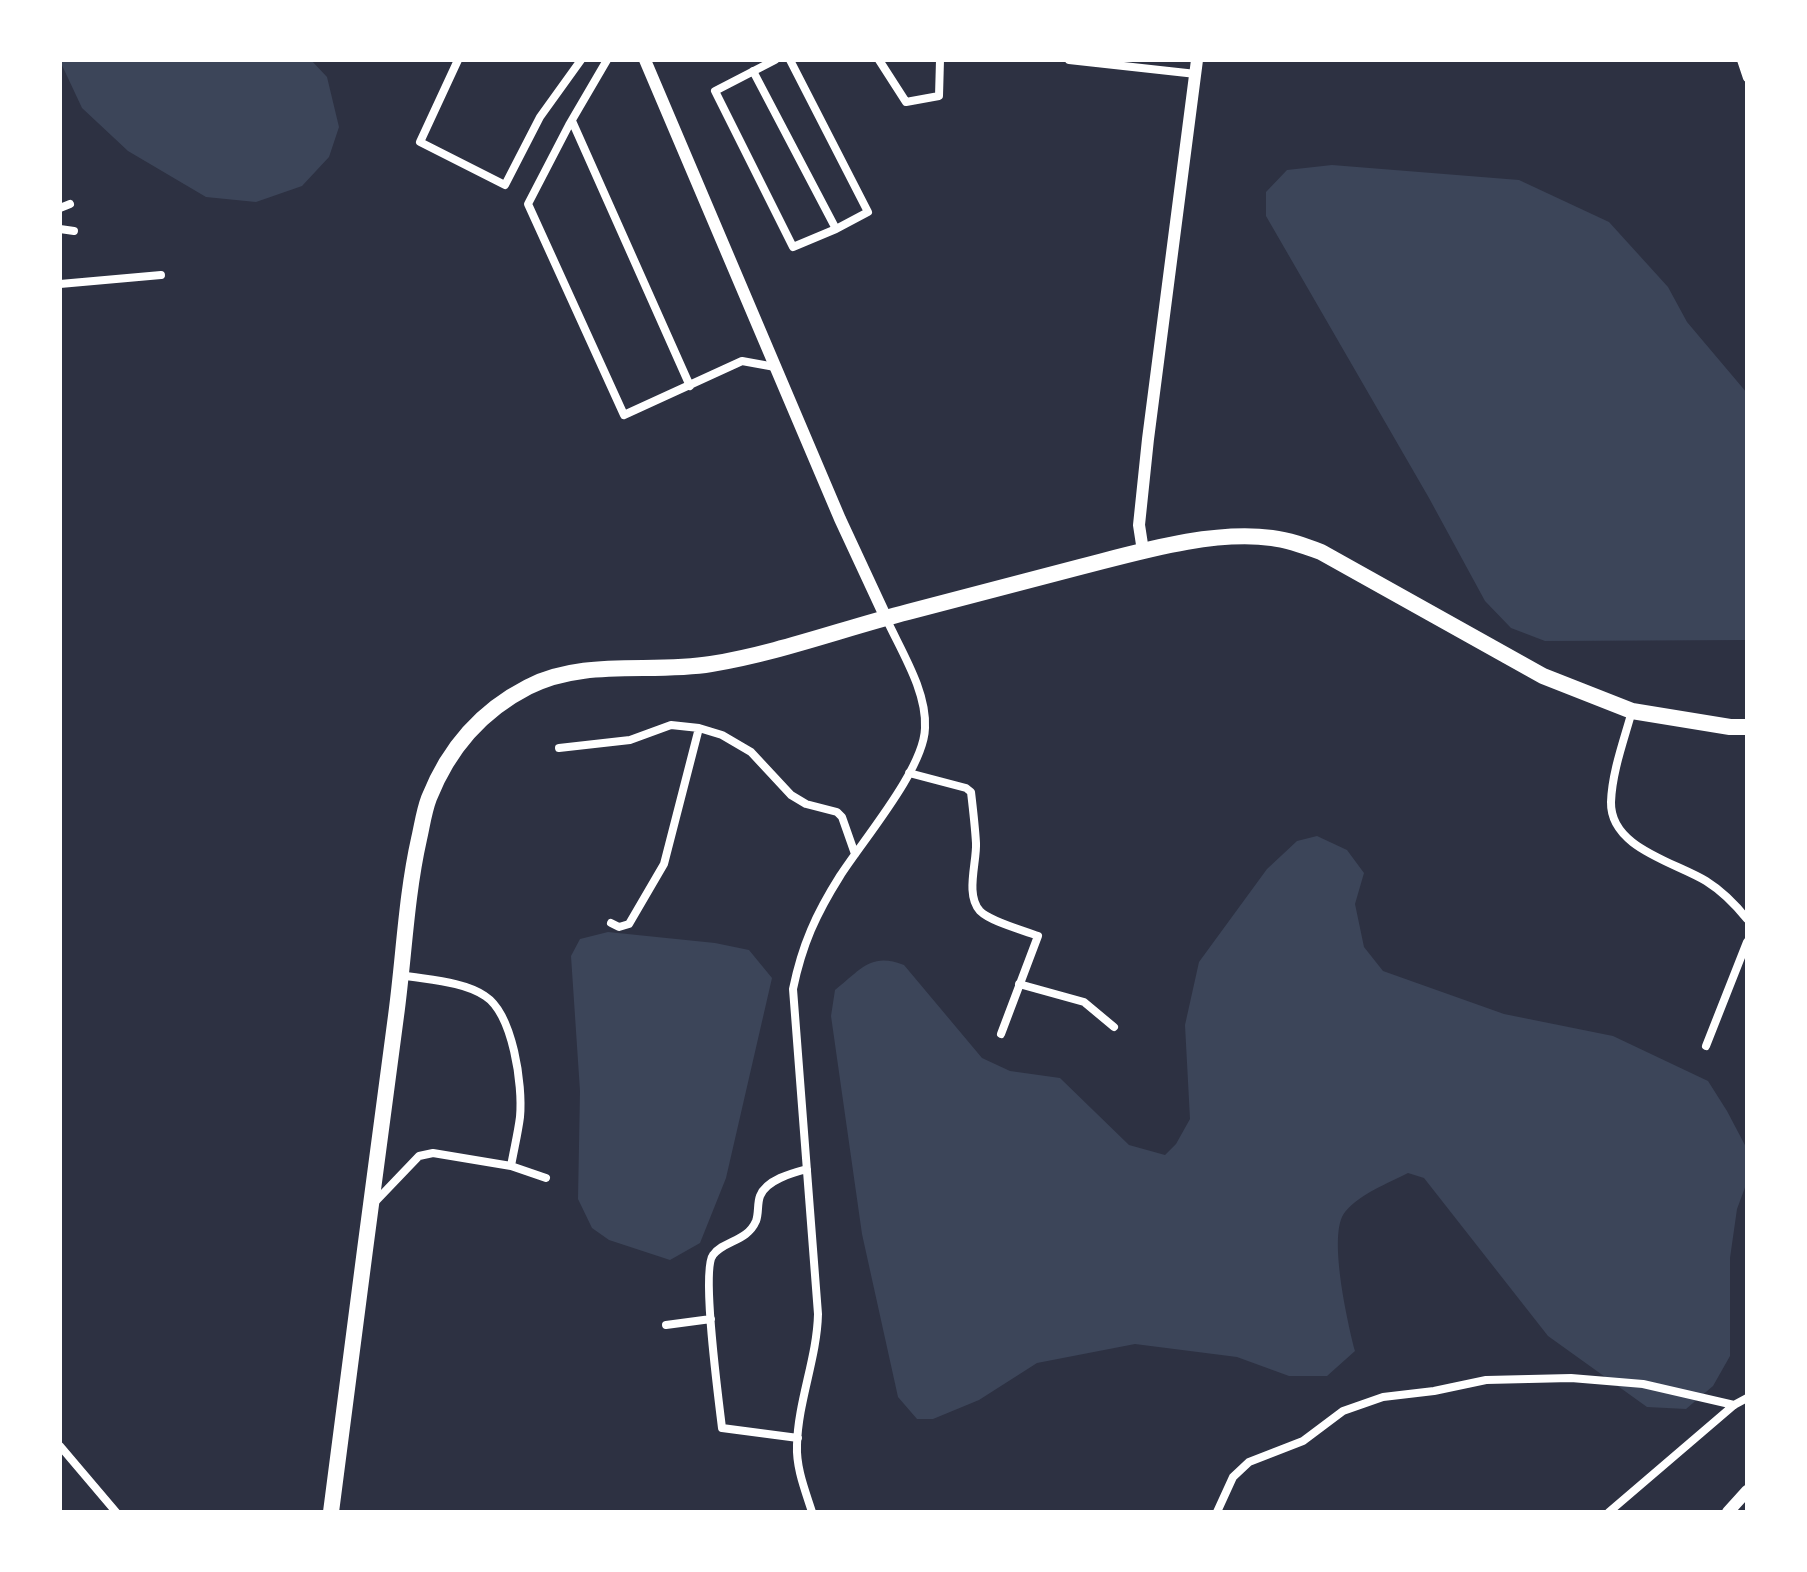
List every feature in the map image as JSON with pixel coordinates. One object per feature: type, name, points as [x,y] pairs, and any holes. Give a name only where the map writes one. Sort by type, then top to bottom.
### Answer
[{"type":"main road","points":[[331,1512],[412,871],[428,801],[446,763],[469,730],[491,710],[526,688],[554,675],[592,669],[708,665],[760,654],[1143,551],[1190,542],[1269,537],[1293,541],[1321,552],[1543,676],[1632,711],[1747,727]]},
{"type":"street","points":[[458,60],[420,142],[505,185],[540,117],[581,60]]},
{"type":"street","points":[[607,60],[528,204],[624,415],[742,361],[775,367]]},
{"type":"street","points":[[645,60],[840,519],[914,678],[923,708],[925,729],[909,773],[812,925],[801,950],[793,989],[817,1331],[798,1438],[801,1477],[812,1512]]},
{"type":"street","points":[[775,60],[715,91],[793,247],[868,212],[790,60]]},
{"type":"street","points":[[879,60],[906,102],[939,96],[940,60]]},
{"type":"street","points":[[1069,60],[1197,67],[1145,468],[1139,525],[1143,551]]},
{"type":"street","points":[[1741,60],[1747,78]]},
{"type":"street","points":[[753,71],[836,229]]},
{"type":"street","points":[[572,121],[690,386]]},
{"type":"street","points":[[60,208],[70,204]]},
{"type":"street","points":[[60,229],[74,231]]},
{"type":"street","points":[[60,284],[161,275]]},
{"type":"street","points":[[1632,711],[1613,786],[1611,805],[1614,818],[1632,842],[1706,880],[1747,919]]},
{"type":"street","points":[[559,748],[630,740],[671,725],[699,728],[722,735],[751,752],[791,795],[806,804],[837,812],[842,817],[855,854]]},
{"type":"street","points":[[611,923],[619,927],[629,924],[664,864],[699,728]]},
{"type":"street","points":[[909,773],[971,792],[976,846],[973,889],[976,903],[980,911],[991,917],[1038,936],[1001,1034]]},
{"type":"street","points":[[1706,1046],[1747,942]]},
{"type":"street","points":[[401,975],[467,988],[485,996],[498,1008],[518,1070],[520,1115],[511,1166]]},
{"type":"street","points":[[1019,984],[1084,1002],[1114,1027]]},
{"type":"street","points":[[371,1207],[419,1156],[433,1153],[511,1166],[546,1178]]},
{"type":"street","points":[[798,1438],[722,1428],[709,1264],[713,1255],[747,1234],[756,1220],[760,1194],[771,1184],[807,1169]]},
{"type":"street","points":[[666,1325],[711,1319]]},
{"type":"street","points":[[1217,1512],[1233,1477],[1249,1462],[1303,1441],[1343,1411],[1383,1397],[1486,1380],[1571,1378],[1643,1384],[1734,1405]]},
{"type":"street","points":[[1609,1512],[1734,1405],[1747,1398]]},
{"type":"street","points":[[60,1446],[116,1512]]},
{"type":"street","points":[[1728,1512],[1747,1491]]},
{"type":"shaded area","points":[[311,60],[327,77],[339,127],[329,157],[302,186],[256,202],[206,197],[128,151],[82,108],[60,61]]},
{"type":"shaded area","points":[[1332,165],[1519,180],[1609,222],[1668,287],[1687,322],[1747,393],[1747,640],[1545,641],[1511,628],[1485,601],[1266,216],[1266,192],[1287,170]]},
{"type":"shaded area","points":[[1317,836],[1347,850],[1364,873],[1355,904],[1364,947],[1383,971],[1504,1014],[1613,1036],[1708,1081],[1747,1149],[1747,1182],[1737,1209],[1730,1258],[1730,1356],[1713,1386],[1686,1409],[1647,1407],[1548,1336],[1424,1178],[1408,1173],[1359,1199],[1345,1212],[1340,1223],[1338,1258],[1355,1351],[1327,1376],[1289,1376],[1237,1357],[1135,1344],[1037,1363],[979,1400],[933,1419],[917,1419],[898,1397],[862,1234],[831,1016],[835,990],[874,962],[904,965],[982,1058],[1010,1071],[1060,1078],[1129,1145],[1165,1155],[1176,1144],[1190,1119],[1185,1025],[1199,962],[1267,869],[1297,841]]},
{"type":"shaded area","points":[[608,932],[715,943],[749,950],[772,978],[726,1178],[700,1243],[670,1260],[609,1240],[592,1228],[578,1199],[580,1091],[571,956],[580,939]]}]
